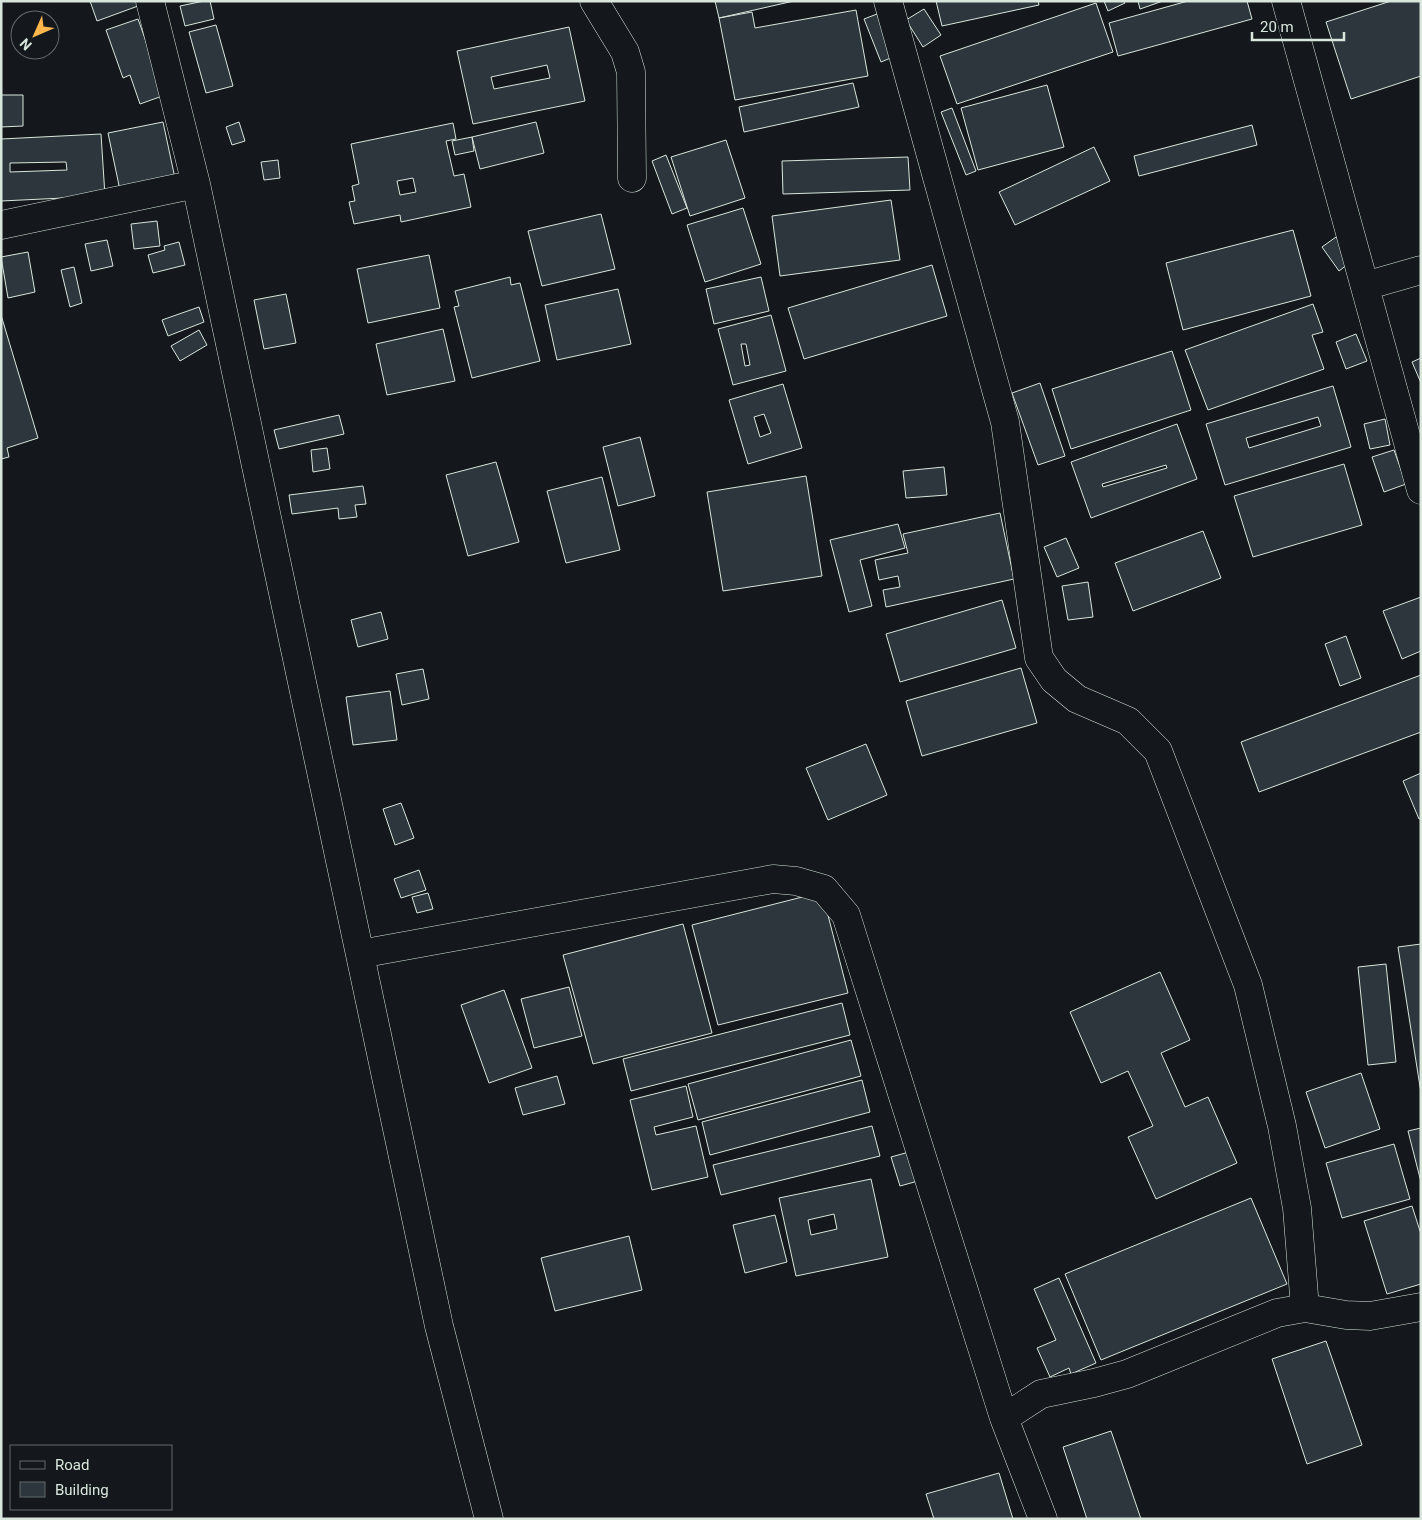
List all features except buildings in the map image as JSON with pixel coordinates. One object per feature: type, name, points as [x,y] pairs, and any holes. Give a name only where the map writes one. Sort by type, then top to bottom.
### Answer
[{"type":"street","points":[[150,1],[196,184],[439,1326],[489,1519]]},
{"type":"street","points":[[594,1],[625,52],[631,72],[632,178]]},
{"type":"street","points":[[888,1],[1005,422],[1039,658],[1054,680],[1077,699],[1128,721],[1158,751],[1248,985],[1282,1126],[1297,1208],[1305,1308]]},
{"type":"street","points":[[1286,1],[1421,490]]},
{"type":"street","points":[[1,226],[196,184]]},
{"type":"street","points":[[1365,286],[1421,270]]},
{"type":"street","points":[[360,954],[773,879],[796,881],[824,888],[846,915],[1004,1418],[1043,1519]]},
{"type":"street","points":[[1004,1418],[1041,1394],[1127,1374],[1277,1313],[1305,1308],[1346,1316],[1370,1316],[1421,1307]]}]
